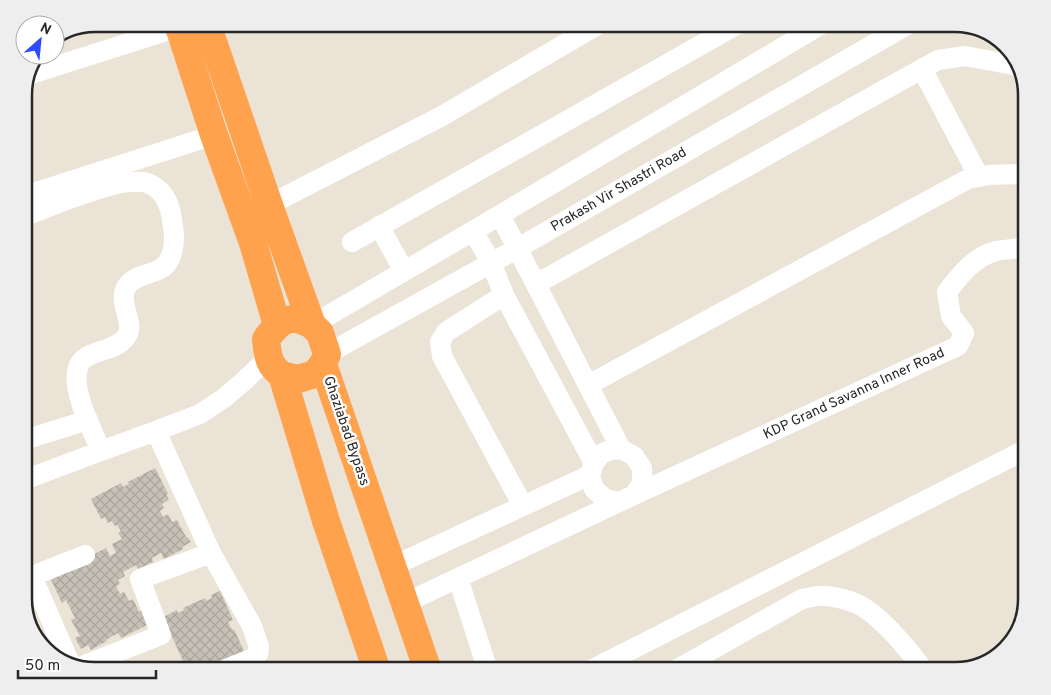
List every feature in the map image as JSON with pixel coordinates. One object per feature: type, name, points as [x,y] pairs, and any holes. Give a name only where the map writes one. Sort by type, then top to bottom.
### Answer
[{"type":"highway","points":[[181,32],[214,135],[253,243],[277,325]]},
{"type":"highway","name":"Ghaziabad Bypass","points":[[210,32],[312,325],[320,333],[325,359],[425,662]]},
{"type":"highway","points":[[312,325],[302,319],[288,319],[277,325],[266,339],[353,604],[375,662]]},
{"type":"highway","points":[[275,367],[298,379],[315,374],[325,359]]},
{"type":"street","points":[[37,72],[158,32]]},
{"type":"street","points":[[269,205],[442,116],[585,32]]},
{"type":"street","points":[[352,242],[724,32]]},
{"type":"street","points":[[312,325],[809,32]]},
{"type":"street","name":"Prakash Vir Shastri Road","points":[[325,359],[490,262],[518,248],[896,32]]},
{"type":"street","points":[[536,284],[938,60],[965,56],[1010,64]]},
{"type":"street","points":[[922,68],[980,177]]},
{"type":"street","points":[[33,193],[214,135]]},
{"type":"street","points":[[588,385],[968,179],[989,175],[1018,174]]},
{"type":"street","points":[[33,212],[72,197],[120,183],[145,182],[159,189],[169,203],[175,235],[173,249],[167,263],[154,272],[136,278],[127,286],[123,296],[129,324],[128,335],[113,348],[86,356],[79,364],[75,378],[77,391],[101,451]]},
{"type":"street","points":[[500,215],[621,449]]},
{"type":"street","points":[[379,226],[404,271]]},
{"type":"street","points":[[473,231],[592,469],[594,489],[605,499],[627,498]]},
{"type":"street","name":"KDP Grand Savanna Inner Road","points":[[627,498],[958,346],[964,333],[951,316],[947,292],[978,259],[995,252],[1018,248]]},
{"type":"street","points":[[504,295],[446,332],[440,342],[442,356],[523,506]]},
{"type":"street","points":[[33,477],[200,414],[244,381],[275,367]]},
{"type":"street","points":[[33,437],[88,420]]},
{"type":"street","points":[[156,431],[211,553],[252,626],[260,649],[253,658],[243,662]]},
{"type":"street","points":[[393,566],[523,506],[592,469],[600,454],[610,450],[621,449],[634,456],[642,468],[642,483],[627,498],[405,603]]},
{"type":"street","points":[[607,662],[1018,454]]},
{"type":"street","points":[[93,662],[161,635],[140,579],[211,553]]},
{"type":"street","points":[[33,576],[85,555]]},
{"type":"street","points":[[33,578],[66,655]]},
{"type":"street","points":[[458,578],[485,662]]},
{"type":"street","points":[[690,662],[802,599],[818,596],[838,598],[856,603],[876,617],[912,653],[918,662]]},
{"type":"building","points":[[155,468],[169,500],[162,504],[164,508],[160,511],[163,517],[168,514],[172,522],[177,520],[186,537],[191,542],[182,547],[183,549],[164,559],[161,553],[152,558],[153,562],[138,569],[136,565],[123,572],[125,576],[118,580],[120,584],[116,586],[120,594],[124,592],[129,601],[133,599],[139,612],[144,609],[151,623],[121,638],[118,633],[91,650],[88,645],[81,649],[75,638],[80,636],[71,620],[75,618],[66,600],[62,603],[51,580],[106,548],[110,556],[116,553],[112,544],[122,539],[118,533],[121,531],[112,521],[108,523],[105,517],[101,519],[91,499],[121,483],[123,487],[129,484],[128,482]]},
{"type":"building","points":[[220,591],[233,620],[228,622],[232,630],[234,629],[245,653],[225,662],[184,662],[163,617],[177,610],[178,613],[184,610],[183,608],[205,598],[206,601],[212,598],[211,595]]}]
